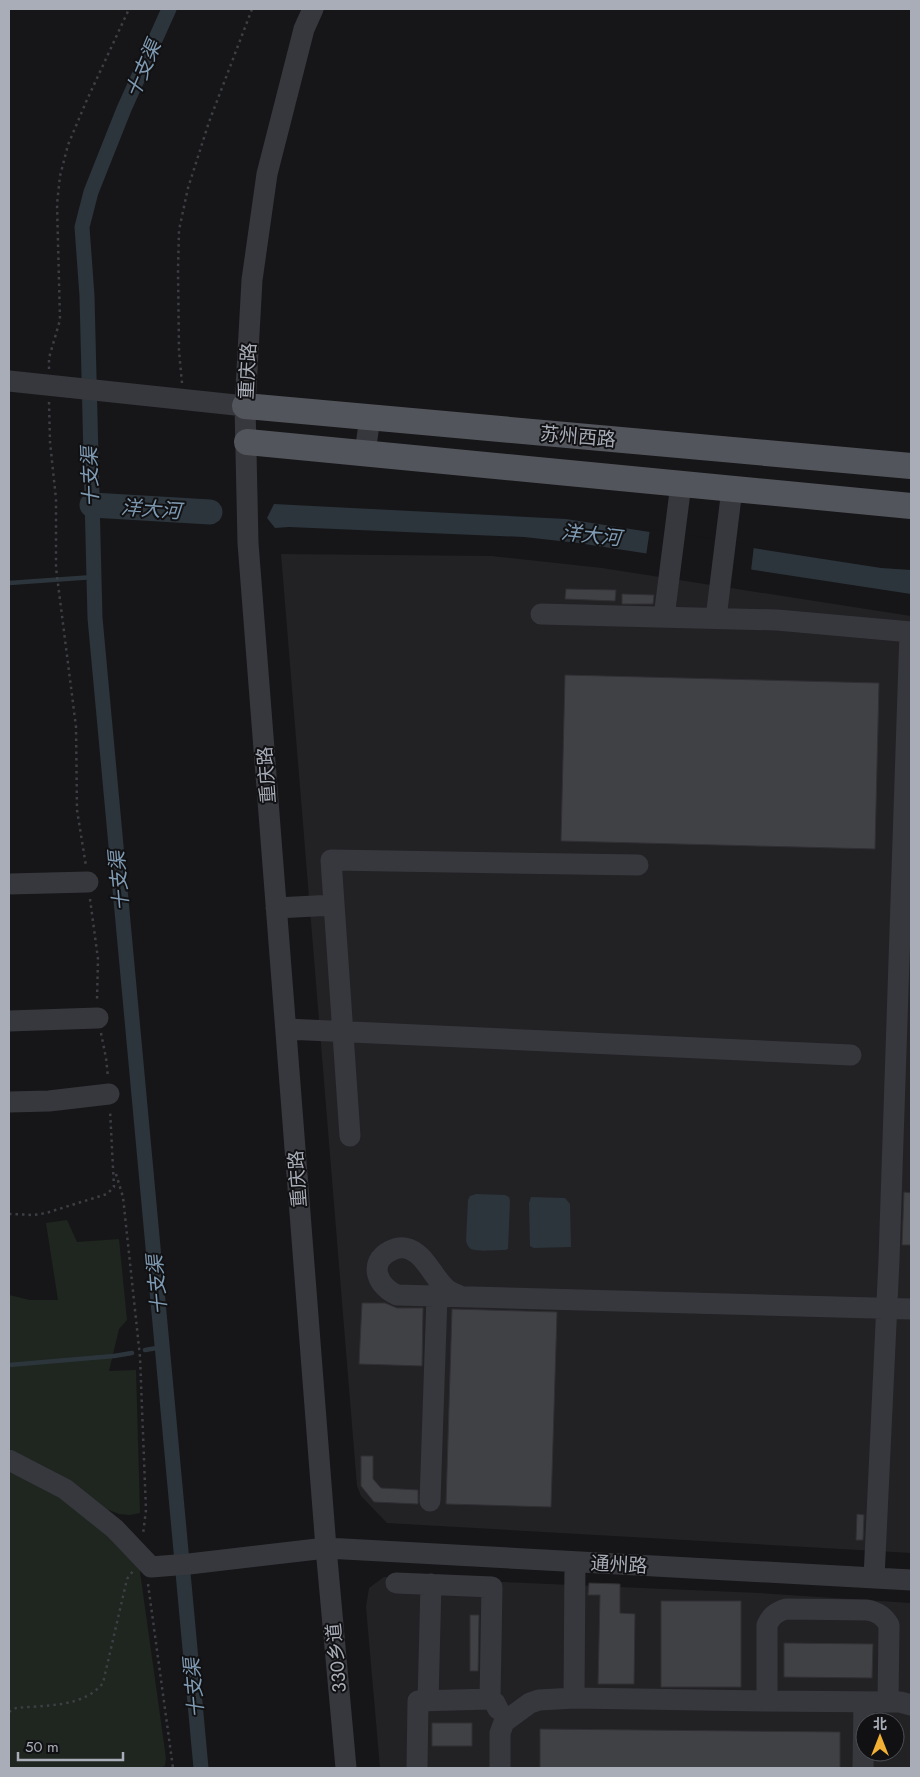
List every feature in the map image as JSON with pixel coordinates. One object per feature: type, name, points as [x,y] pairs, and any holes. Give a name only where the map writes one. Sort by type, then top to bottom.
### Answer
[{"type":"main road","name":"苏州西路","points":[[245,406],[911,466]]},
{"type":"main road","name":"苏州西路","points":[[247,442],[365,453],[731,495],[911,506]]},
{"type":"street","name":"重庆路","points":[[313,9],[304,29],[267,174],[252,280],[245,406],[248,543],[326,1548]]},
{"type":"street","points":[[9,381],[245,406]]},
{"type":"street","points":[[365,453],[370,417]]},
{"type":"street","points":[[665,607],[681,489]]},
{"type":"street","points":[[717,612],[731,495]]},
{"type":"street","points":[[541,614],[665,607],[777,620],[910,632],[887,1308],[874,1578]]},
{"type":"street","points":[[350,1136],[331,860],[638,865]]},
{"type":"street","points":[[9,884],[88,882]]},
{"type":"street","points":[[276,908],[334,905]]},
{"type":"street","points":[[9,1021],[98,1018]]},
{"type":"street","points":[[286,1029],[851,1055]]},
{"type":"street","points":[[9,1102],[49,1101],[109,1094]]},
{"type":"street","points":[[460,1296],[449,1291],[417,1254],[405,1248],[395,1248],[378,1260],[376,1270],[380,1281],[388,1291],[397,1295],[911,1309]]},
{"type":"street","points":[[430,1501],[437,1296]]},
{"type":"street","points":[[9,1460],[65,1489],[115,1529],[146,1561]]},
{"type":"street","name":"通州路","points":[[146,1561],[151,1567],[183,1565],[326,1548],[911,1580]]},
{"type":"street","name":"330乡道","points":[[326,1548],[346,1768]]},
{"type":"street","points":[[574,1698],[576,1562]]},
{"type":"street","points":[[396,1583],[492,1587],[490,1699]]},
{"type":"street","points":[[428,1701],[431,1584]]},
{"type":"street","points":[[767,1701],[767,1625],[771,1617],[778,1611],[786,1609],[868,1610],[876,1611],[885,1618],[889,1625],[888,1702]]},
{"type":"street","points":[[500,1768],[500,1732],[504,1722],[539,1700],[574,1698],[900,1702],[911,1705]]},
{"type":"street","points":[[417,1768],[418,1701],[490,1699],[495,1702],[504,1722]]},
{"type":"street","points":[[863,1768],[864,1702]]},
{"type":"path","points":[[9,1214],[34,1215],[46,1213],[107,1194],[114,1187],[106,1058],[98,1018],[96,991],[98,959],[77,810],[76,727],[56,574],[56,499],[50,442],[53,386],[49,358],[60,320],[57,204],[60,176],[68,145],[86,102],[130,9]]},
{"type":"path","points":[[184,400],[179,351],[179,230],[188,188],[209,122],[252,9]]},
{"type":"path","points":[[114,1171],[123,1197],[140,1357],[146,1510],[142,1543],[146,1561],[173,1768]]},
{"type":"path","points":[[9,1712],[16,1708],[74,1702],[96,1692],[103,1683],[108,1667],[127,1579],[133,1570],[146,1561]]},
{"type":"shaded area","points":[[281,554],[491,556],[602,568],[911,616],[911,1553],[387,1523],[361,1496],[357,1486]]},
{"type":"shaded area","points":[[67,1220],[77,1242],[119,1239],[127,1320],[119,1329],[109,1371],[136,1370],[140,1513],[130,1515],[119,1514],[96,1505],[83,1493],[9,1448],[9,1295],[30,1300],[58,1300],[46,1223]]},
{"type":"shaded area","points":[[9,1464],[135,1536],[166,1758],[165,1766],[158,1768],[9,1768]]},
{"type":"shaded area","points":[[384,1577],[760,1593],[911,1603],[911,1768],[380,1768],[366,1607],[369,1588]]},
{"type":"water","points":[[274,504],[566,519],[881,568],[911,570],[911,594],[578,543],[524,537],[289,527],[275,528],[267,518]]},
{"type":"water","points":[[476,1194],[505,1195],[509,1197],[508,1249],[478,1250],[471,1249],[468,1245],[466,1241],[468,1200],[470,1196]]},
{"type":"water","points":[[531,1197],[565,1198],[570,1204],[571,1247],[534,1248],[530,1246],[529,1203]]},
{"type":"pier","points":[[650,529],[754,545],[751,571],[646,556]]},
{"type":"building","points":[[566,589],[616,590],[615,601],[565,599]]},
{"type":"building","points":[[622,594],[654,595],[653,604],[622,604]]},
{"type":"building","points":[[565,675],[879,683],[875,849],[561,841]]},
{"type":"building","points":[[904,1192],[911,1193],[911,1245],[902,1245]]},
{"type":"building","points":[[362,1303],[385,1303],[397,1308],[423,1308],[422,1366],[359,1364]]},
{"type":"building","points":[[452,1309],[557,1312],[551,1507],[446,1504]]},
{"type":"building","points":[[361,1456],[373,1456],[373,1479],[381,1488],[418,1490],[418,1504],[374,1502],[361,1486]]},
{"type":"building","points":[[857,1514],[864,1515],[863,1540],[856,1540]]},
{"type":"building","points":[[589,1583],[620,1584],[620,1613],[635,1614],[634,1684],[598,1684],[600,1595],[588,1595]]},
{"type":"building","points":[[661,1601],[741,1601],[741,1687],[661,1687]]},
{"type":"building","points":[[470,1615],[479,1615],[478,1671],[470,1671]]},
{"type":"building","points":[[784,1643],[873,1644],[872,1678],[784,1677]]},
{"type":"building","points":[[432,1723],[472,1723],[472,1746],[432,1746]]},
{"type":"building","points":[[540,1729],[840,1732],[840,1768],[540,1768]]},
{"type":"waterway","name":"十支渠","points":[[169,9],[124,109],[91,192],[82,227],[87,296],[95,618],[201,1768]]},
{"type":"waterway","name":"洋大河","points":[[92,505],[210,512]]},
{"type":"waterway","points":[[9,583],[94,577]]},
{"type":"waterway","points":[[145,1350],[163,1347]]},
{"type":"waterway","points":[[9,1365],[132,1353]]}]
